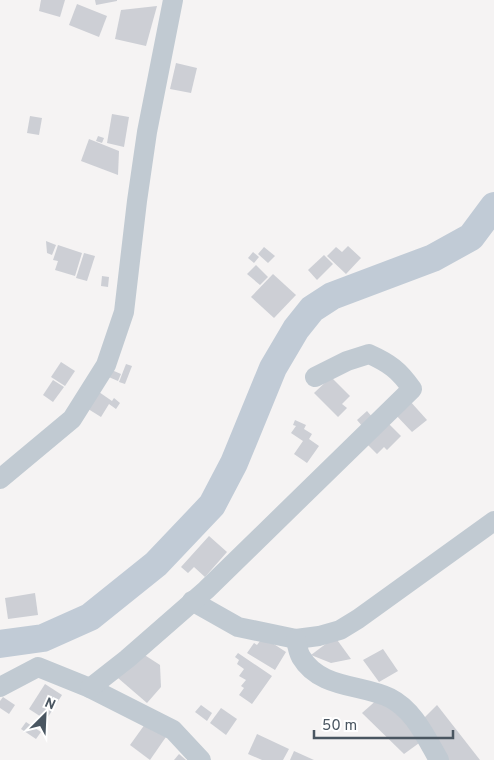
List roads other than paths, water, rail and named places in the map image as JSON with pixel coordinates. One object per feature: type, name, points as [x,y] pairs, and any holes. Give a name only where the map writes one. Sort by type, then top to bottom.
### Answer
[{"type":"street","points":[[0,479],[72,419],[106,365],[124,312],[136,201],[147,132],[173,0]]},
{"type":"street","points":[[0,644],[43,638],[90,617],[156,564],[212,505],[234,464],[273,368],[296,329],[312,309],[332,296],[433,258],[471,237],[494,206]]},
{"type":"street","points":[[90,688],[127,659],[192,601],[279,520],[412,389],[402,374],[386,362],[369,354],[347,361],[315,376]]},
{"type":"street","points":[[192,601],[238,627],[296,639],[319,636],[340,630],[358,619],[494,521]]},
{"type":"street","points":[[296,639],[301,657],[314,672],[340,685],[390,698],[407,711],[421,729],[440,760]]},
{"type":"street","points":[[0,687],[38,667],[90,688],[173,730],[201,760]]}]
